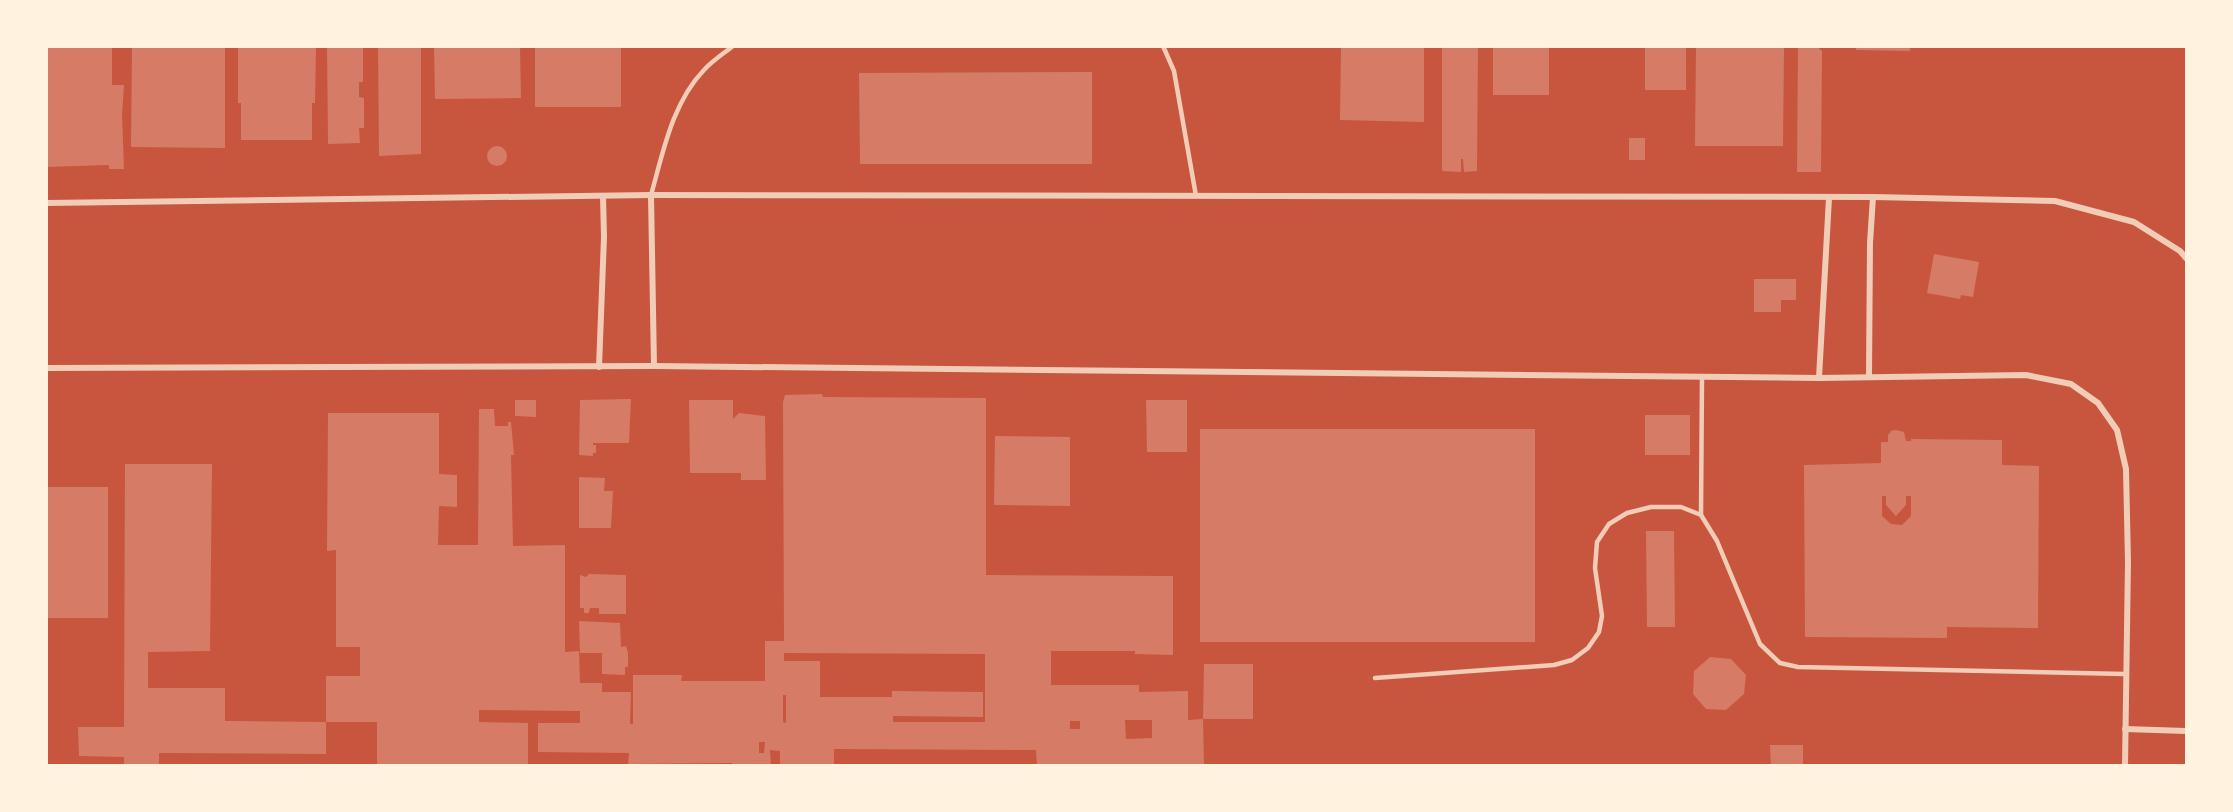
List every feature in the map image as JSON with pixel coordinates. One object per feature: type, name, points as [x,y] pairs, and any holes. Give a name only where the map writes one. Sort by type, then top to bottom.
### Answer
[{"type":"street","points":[[651,195],[654,366]]},
{"type":"street","points":[[46,202],[651,195],[1873,197],[2055,201],[2134,222],[2180,251],[2187,258]]},
{"type":"street","points":[[599,367],[604,237],[603,196]]},
{"type":"street","points":[[1869,376],[1873,197]]},
{"type":"street","points":[[1820,378],[1829,198]]},
{"type":"street","points":[[46,368],[654,366],[1820,378],[2026,375],[2072,384],[2098,403],[2117,430],[2126,469],[2128,562],[2125,765]]},
{"type":"street","points":[[2125,729],[2187,731]]},
{"type":"lane","points":[[651,195],[678,107],[703,71],[733,46]]},
{"type":"lane","points":[[1163,46],[1174,71],[1196,196]]},
{"type":"lane","points":[[1702,377],[1701,516],[1717,541],[1760,644],[1780,663],[1798,667],[2125,674]]},
{"type":"lane","points":[[1375,678],[1535,667],[1572,660],[1588,648],[1599,632],[1602,616],[1595,568],[1597,542],[1609,524],[1627,513],[1651,507],[1681,507],[1701,516]]},
{"type":"building","points":[[46,46],[112,46],[112,85],[124,85],[122,115],[124,169],[109,169],[109,165],[46,167]]},
{"type":"building","points":[[132,46],[225,46],[225,148],[131,147]]},
{"type":"building","points":[[238,46],[316,46],[312,140],[241,140],[241,103],[238,103]]},
{"type":"building","points":[[327,46],[363,46],[363,82],[359,82],[359,97],[364,98],[364,128],[359,128],[360,143],[328,144]]},
{"type":"building","points":[[378,46],[421,46],[421,154],[379,156]]},
{"type":"building","points":[[434,46],[520,46],[521,98],[435,99]]},
{"type":"building","points":[[535,46],[621,46],[621,107],[535,107]]},
{"type":"building","points":[[1341,46],[1424,46],[1424,122],[1340,120]]},
{"type":"building","points":[[1442,46],[1478,46],[1477,171],[1464,172],[1463,159],[1461,159],[1461,172],[1442,171]]},
{"type":"building","points":[[1493,46],[1549,46],[1549,95],[1493,95]]},
{"type":"building","points":[[1645,46],[1686,46],[1686,90],[1645,90]]},
{"type":"building","points":[[1696,46],[1784,46],[1783,146],[1695,146]]},
{"type":"building","points":[[1798,46],[1816,46],[1822,51],[1821,172],[1797,172]]},
{"type":"building","points":[[1856,46],[1910,46],[1910,51],[1856,50]]},
{"type":"building","points":[[1092,72],[1092,164],[860,164],[859,73]]},
{"type":"building","points":[[1629,138],[1645,138],[1645,160],[1629,160]]},
{"type":"building","points":[[497,146],[504,149],[507,156],[504,163],[497,166],[490,163],[487,156],[490,149]]},
{"type":"building","points":[[1934,254],[1979,262],[1973,297],[1961,295],[1960,299],[1927,293]]},
{"type":"building","points":[[1754,279],[1796,279],[1796,300],[1781,300],[1781,312],[1754,312]]},
{"type":"building","points":[[785,395],[986,398],[986,575],[1173,576],[1173,655],[1135,654],[1135,651],[1051,651],[1051,685],[1139,685],[1139,692],[1188,691],[1188,720],[1203,719],[1204,766],[1037,766],[1036,750],[834,749],[834,766],[780,764],[780,751],[770,750],[771,766],[732,766],[732,763],[628,764],[629,753],[538,752],[538,723],[580,723],[580,711],[479,710],[479,722],[528,723],[528,766],[377,766],[377,722],[326,722],[326,676],[360,676],[360,647],[336,647],[336,550],[327,551],[328,413],[439,413],[439,474],[457,475],[457,507],[439,506],[438,545],[478,545],[479,409],[494,409],[495,426],[508,426],[508,422],[511,422],[514,455],[511,455],[513,546],[565,545],[565,652],[579,651],[580,683],[602,683],[602,692],[631,692],[630,724],[633,724],[633,675],[682,675],[681,681],[765,681],[765,641],[784,641],[783,402]],"holes":[[[784,653],[985,654],[985,722],[893,722],[893,716],[983,717],[983,692],[892,691],[892,697],[820,697],[820,661],[784,661]],[[783,695],[786,695],[786,723],[783,722]],[[1125,720],[1152,720],[1152,738],[1126,739]],[[1070,721],[1080,721],[1080,729],[1070,729]],[[759,742],[765,742],[764,753],[759,753]]]},
{"type":"building","points":[[631,399],[629,443],[593,443],[596,445],[596,453],[593,453],[593,456],[579,455],[580,400]]},
{"type":"building","points":[[515,400],[536,400],[536,417],[515,416]]},
{"type":"building","points":[[689,400],[733,400],[733,419],[739,413],[765,416],[766,480],[741,480],[741,473],[690,473]]},
{"type":"building","points":[[1146,400],[1187,400],[1187,452],[1147,452]]},
{"type":"building","points":[[1645,415],[1690,415],[1690,455],[1645,455]]},
{"type":"building","points":[[1200,429],[1535,429],[1535,642],[1200,642]]},
{"type":"building","points":[[1891,431],[1904,432],[1906,441],[1911,441],[1911,439],[2002,440],[2002,465],[2039,466],[2038,628],[1947,627],[1947,638],[1805,637],[1804,465],[1881,463],[1881,442],[1888,442],[1888,435]],"holes":[[[1882,496],[1886,496],[1886,505],[1896,516],[1906,505],[1906,496],[1911,496],[1911,516],[1902,525],[1891,524],[1882,516]]]},
{"type":"building","points":[[995,436],[1070,437],[1070,506],[994,505]]},
{"type":"building","points":[[125,464],[212,464],[210,651],[148,652],[148,688],[225,688],[225,721],[326,722],[326,754],[159,753],[159,766],[124,766],[124,757],[79,756],[78,727],[124,727]]},
{"type":"building","points":[[579,477],[605,478],[604,491],[613,491],[611,528],[579,528]]},
{"type":"building","points":[[46,487],[108,487],[108,618],[46,618]]},
{"type":"building","points":[[1646,531],[1674,531],[1675,627],[1647,627]]},
{"type":"building","points":[[589,574],[626,575],[626,614],[599,614],[599,608],[590,608],[589,613],[584,613],[584,608],[580,608],[580,575],[586,577]]},
{"type":"building","points":[[579,621],[620,623],[621,647],[626,646],[628,653],[628,667],[625,667],[625,675],[602,674],[602,653],[580,653]]},
{"type":"building","points":[[1710,657],[1731,659],[1746,675],[1744,694],[1726,710],[1706,709],[1693,694],[1694,671]]},
{"type":"building","points":[[1204,664],[1253,664],[1253,719],[1203,719]]},
{"type":"building","points":[[1770,745],[1803,745],[1803,766],[1771,766]]}]
